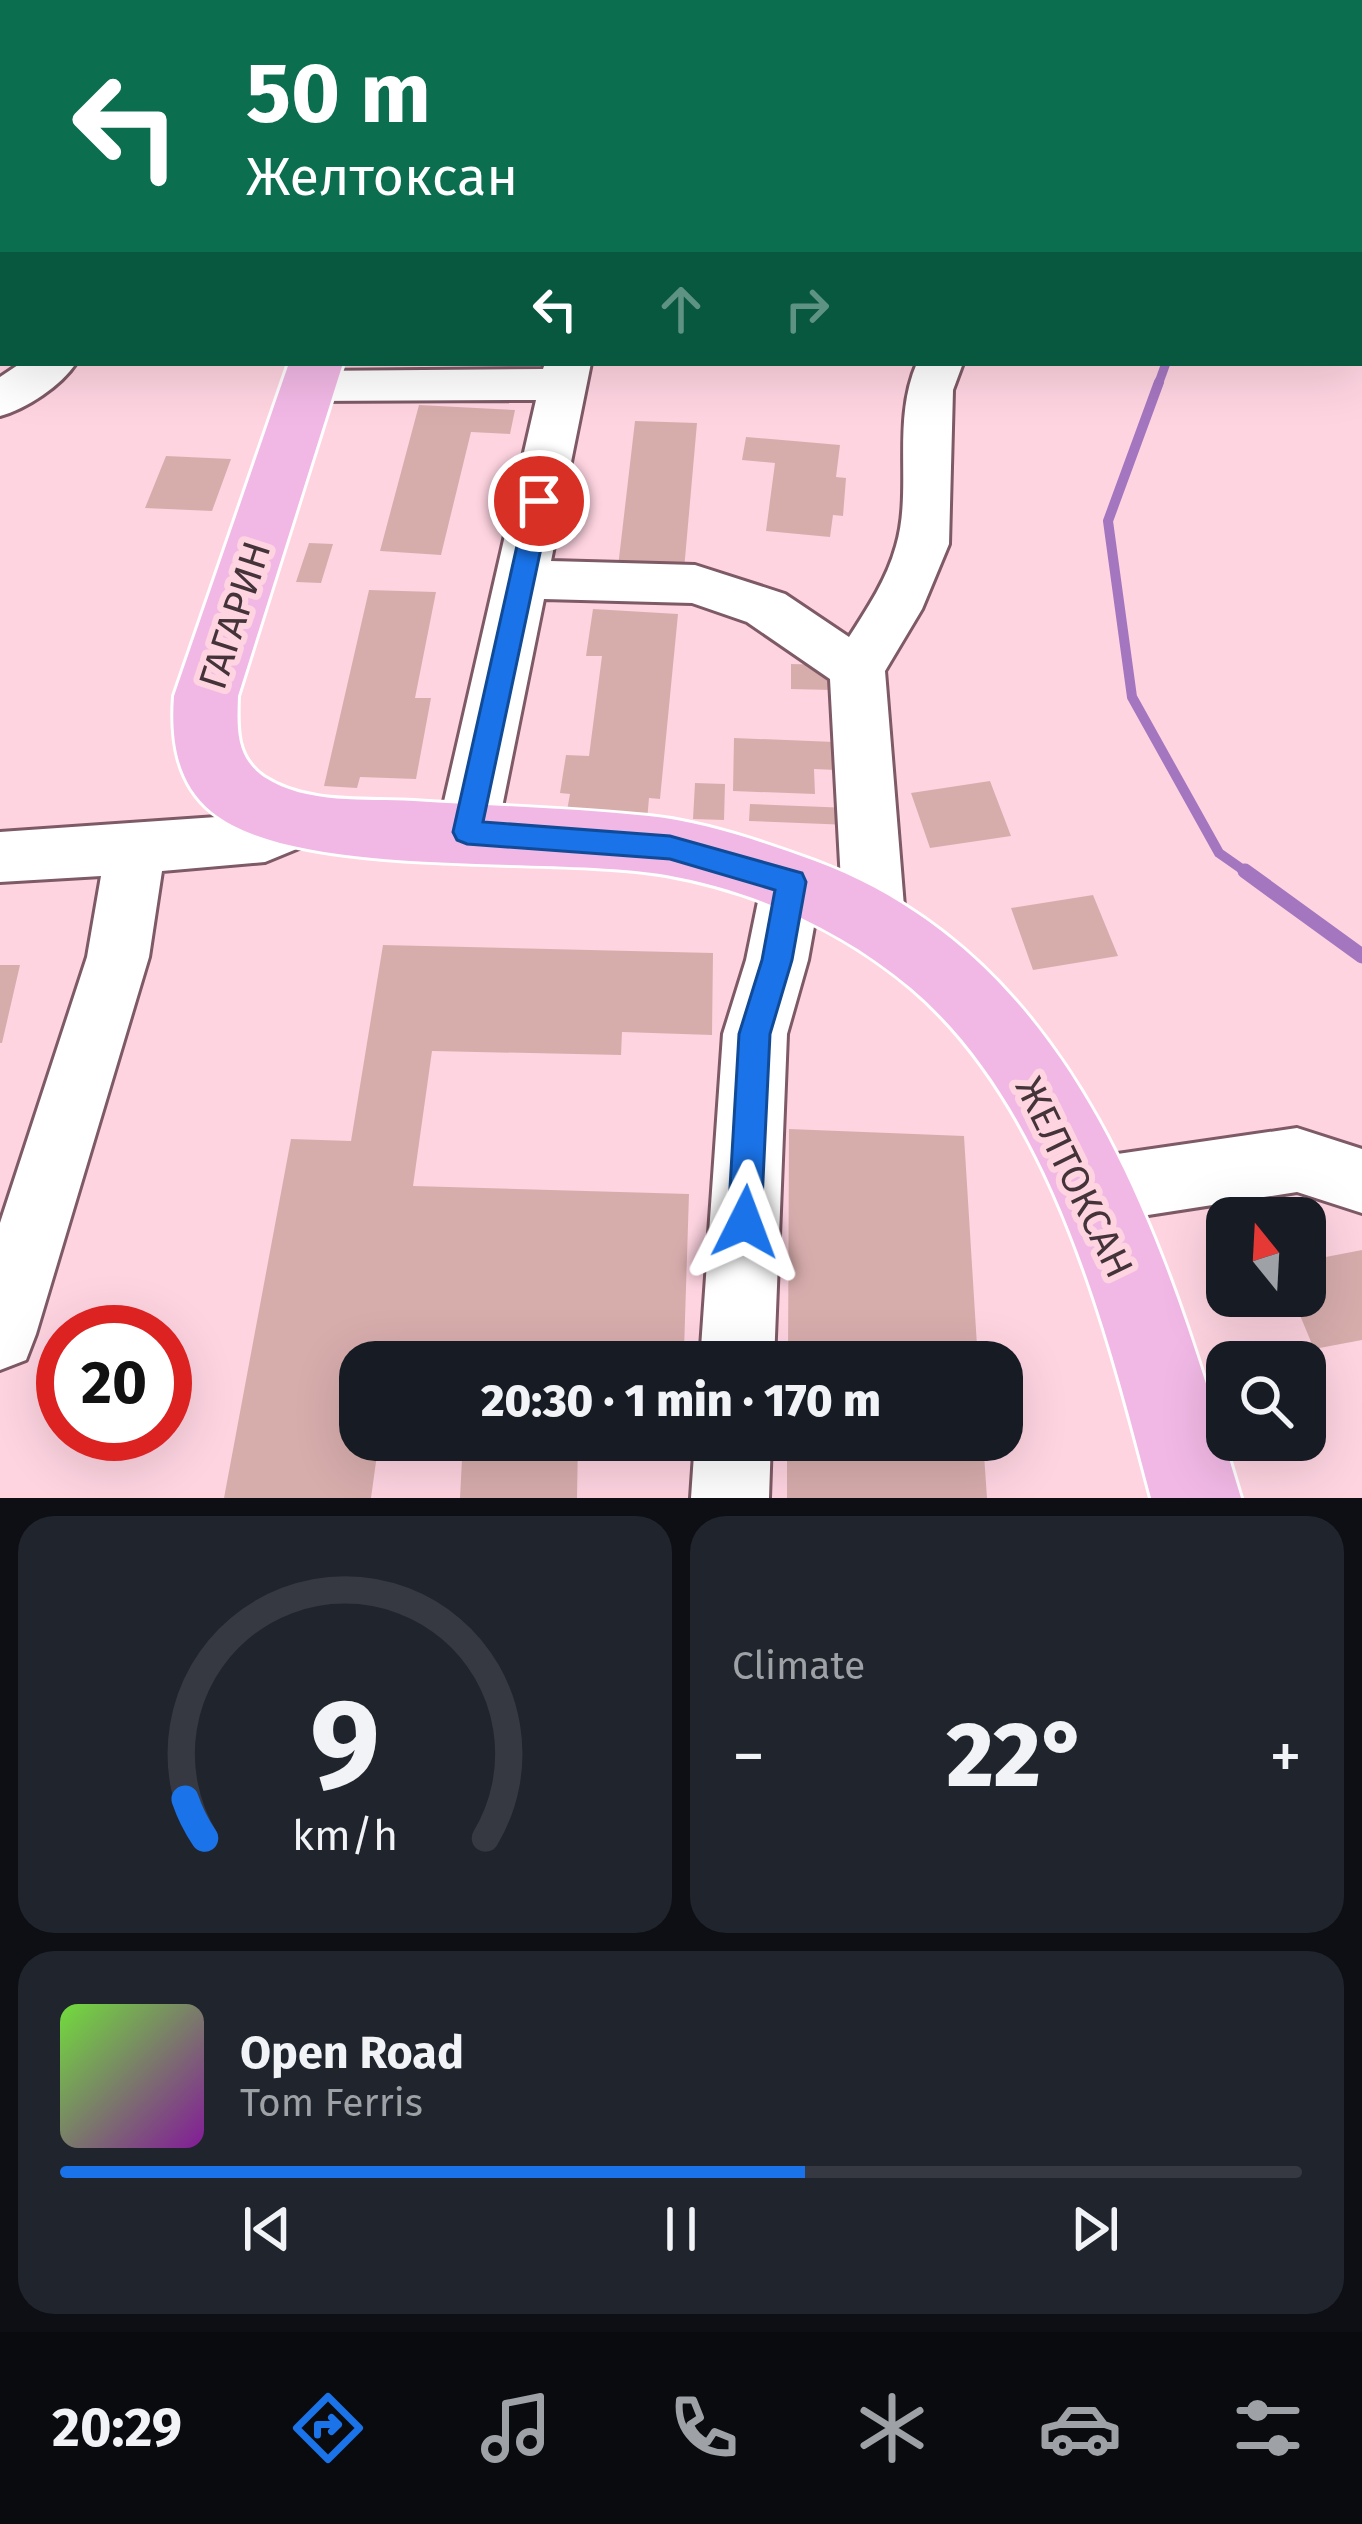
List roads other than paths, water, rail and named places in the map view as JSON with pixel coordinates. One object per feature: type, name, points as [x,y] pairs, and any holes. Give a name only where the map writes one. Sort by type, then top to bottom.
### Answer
[{"type":"main road","name":"ГАГАРИН","points":[[300,823],[254,807],[225,786],[207,757],[202,729],[206,696],[312,374]]},
{"type":"main road","name":"ЖЕЛТОКСАН","points":[[300,823],[670,848],[791,882],[874,919],[969,995],[1032,1079],[1090,1190],[1160,1368],[1196,1498]]},
{"type":"street","points":[[0,400],[48,366]]},
{"type":"street","points":[[874,919],[856,670],[895,609],[923,544],[929,391],[939,366]]},
{"type":"street","points":[[312,374],[566,374],[467,832]]},
{"type":"street","points":[[522,579],[695,584],[766,608],[856,670]]},
{"type":"street","points":[[0,856],[265,838],[300,823]]},
{"type":"street","points":[[0,1334],[118,957],[136,849]]},
{"type":"street","points":[[738,1341],[754,1034],[777,960],[791,882]]},
{"type":"street","points":[[1090,1190],[1297,1160],[1362,1181]]},
{"type":"street","points":[[730,1498],[732,1461]]},
{"type":"waterway","points":[[1158,385],[1165,366]]},
{"type":"waterway","points":[[1159,382],[1108,521],[1132,697],[1219,853],[1249,874]]},
{"type":"waterway","points":[[1245,871],[1362,956]]}]
